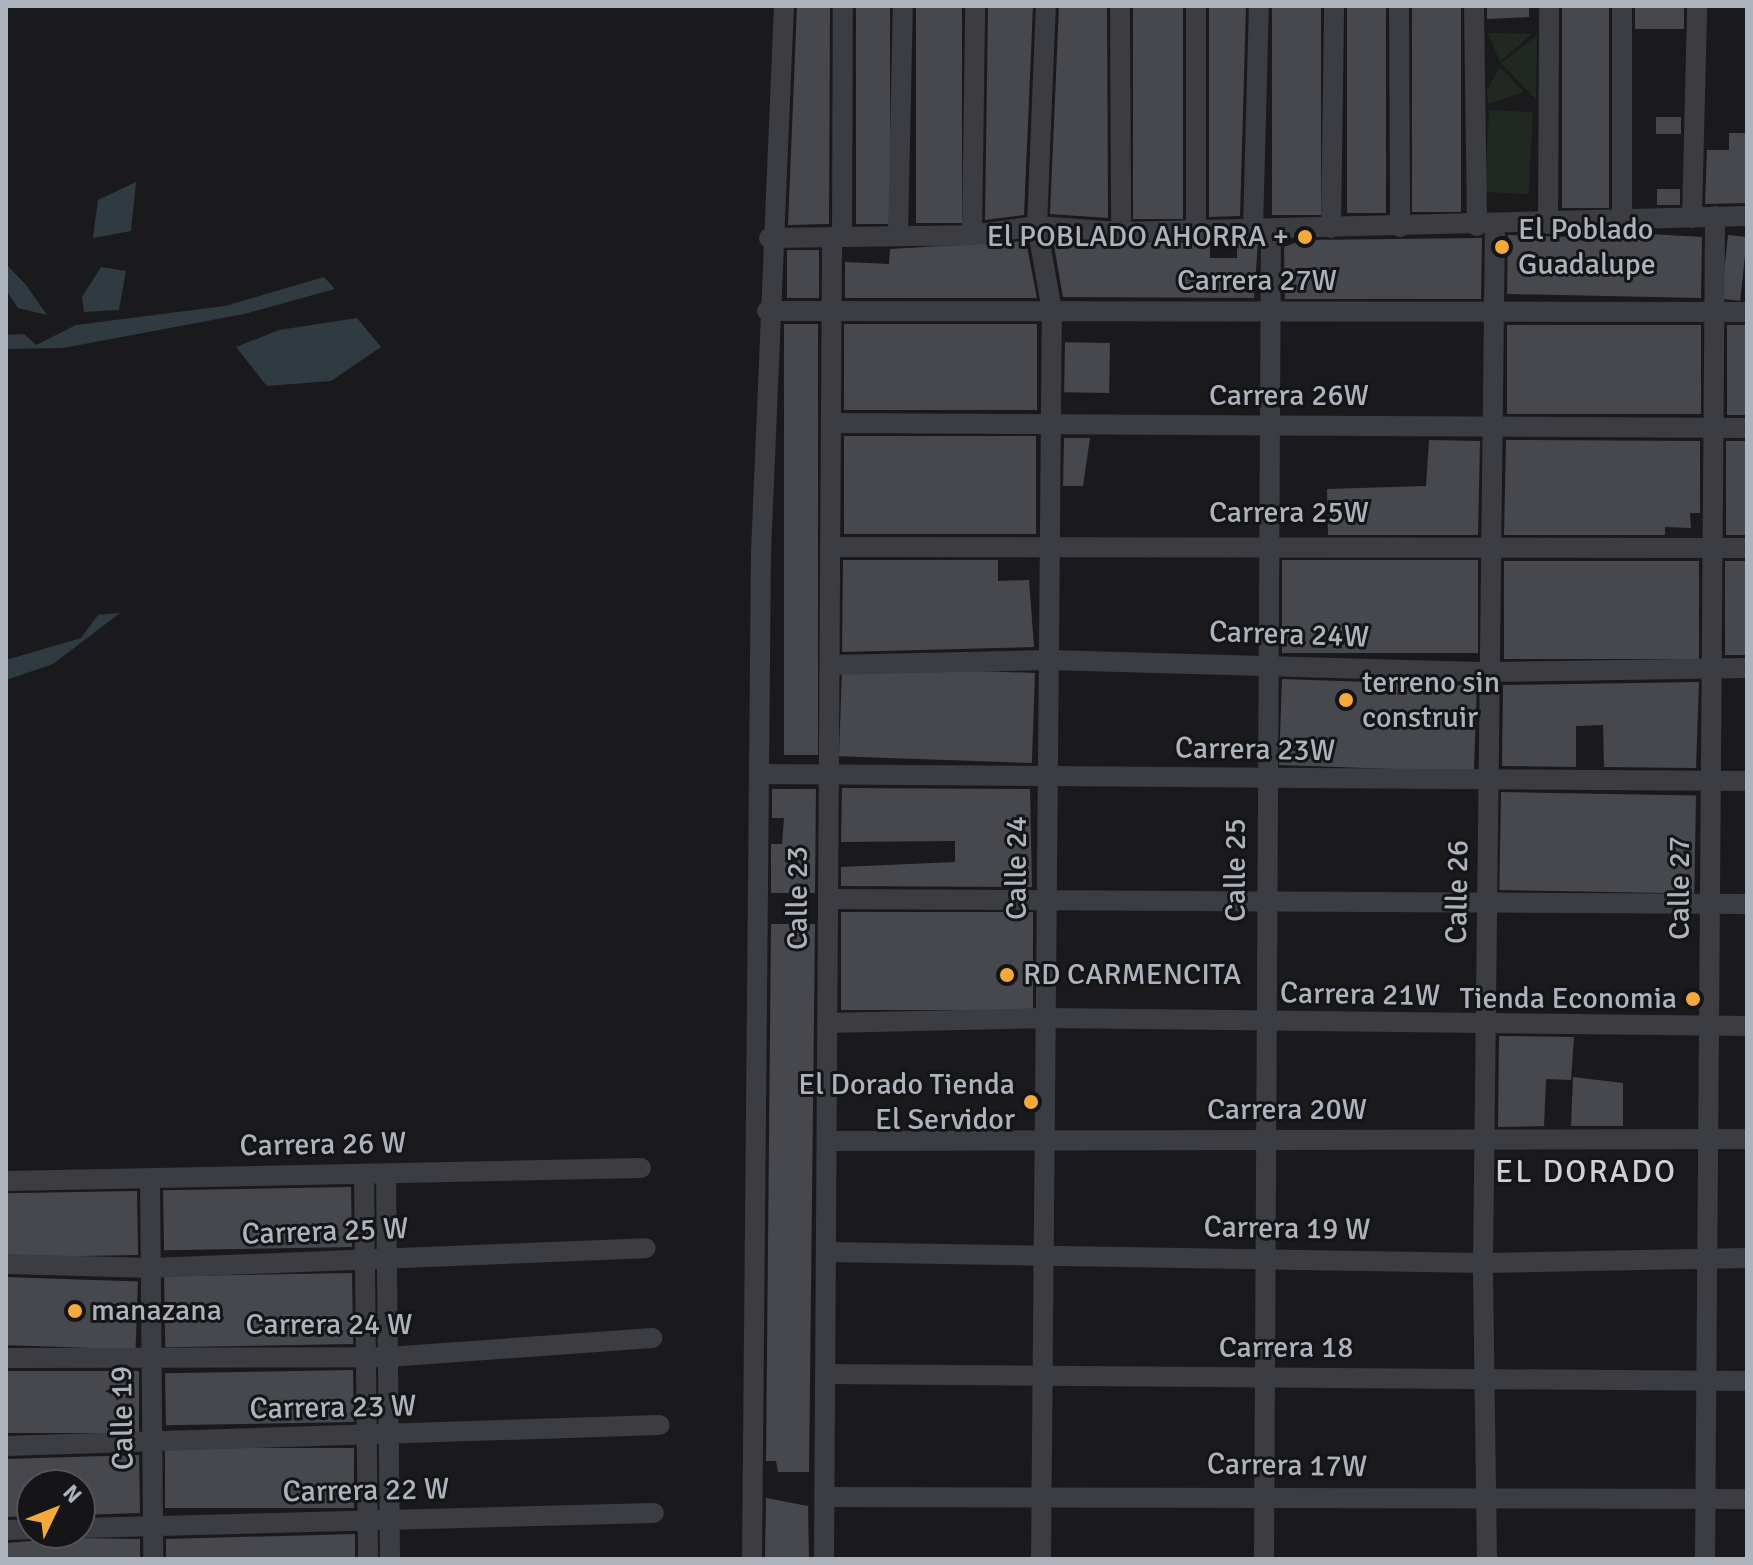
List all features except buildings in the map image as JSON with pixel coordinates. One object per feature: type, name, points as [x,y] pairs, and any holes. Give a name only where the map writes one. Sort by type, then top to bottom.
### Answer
[{"type":"street","points":[[752,1559],[767,311],[784,6]]},
{"type":"street","name":"Calle 23","points":[[824,1559],[832,311],[843,6]]},
{"type":"street","points":[[898,236],[903,6]]},
{"type":"street","points":[[972,235],[975,6]]},
{"type":"street","name":"Calle 24","points":[[1041,1559],[1047,1139],[1048,427],[1052,311],[1037,226],[1046,6]]},
{"type":"street","points":[[1120,6],[1121,232]]},
{"type":"street","points":[[1196,6],[1196,231]]},
{"type":"street","name":"Calle 25","points":[[1259,6],[1262,230],[1271,311],[1275,424],[1262,1140],[1266,1259],[1264,1559]]},
{"type":"street","points":[[1331,228],[1334,6]]},
{"type":"street","points":[[1399,6],[1400,227]]},
{"type":"street","name":"Calle 26","points":[[1474,6],[1486,226],[1496,312],[1491,428],[1493,545],[1483,1263],[1487,1559]]},
{"type":"street","points":[[1548,224],[1549,6]]},
{"type":"street","points":[[1622,6],[1622,223]]},
{"type":"street","points":[[1692,218],[1697,6]]},
{"type":"street","name":"Calle 27","points":[[1705,1559],[1712,1258],[1713,1027],[1707,904],[1714,667],[1715,216]]},
{"type":"street","points":[[769,238],[972,235],[1037,226],[1121,232],[1196,231],[1622,223],[1747,216]]},
{"type":"street","name":"Carrera 27W","points":[[767,311],[1747,312]]},
{"type":"street","name":"Carrera 26W","points":[[831,423],[1048,427],[1275,424],[1747,428]]},
{"type":"street","name":"Carrera 25W","points":[[831,547],[1047,542],[1747,548]]},
{"type":"street","name":"Carrera 24W","points":[[830,665],[1049,660],[1490,672],[1747,668]]},
{"type":"street","name":"Carrera 23W","points":[[762,774],[829,779],[1267,779],[1489,785],[1747,781]]},
{"type":"street","points":[[828,899],[1747,904]]},
{"type":"street","name":"Carrera 21W","points":[[827,1023],[1047,1018],[1487,1027],[1747,1026]]},
{"type":"street","name":"Carrera 20W","points":[[827,1141],[1486,1142],[1747,1139]]},
{"type":"street","name":"Carrera 26 W","points":[[6,1181],[641,1168]]},
{"type":"street","points":[[364,1174],[368,1559]]},
{"type":"street","points":[[386,1174],[390,1559]]},
{"type":"street","name":"Calle 19","points":[[150,1179],[156,1441],[153,1559]]},
{"type":"street","name":"Carrera 25 W","points":[[6,1264],[152,1268],[387,1261],[646,1248]]},
{"type":"street","name":"Carrera 19 W","points":[[826,1252],[1483,1263],[1747,1258]]},
{"type":"street","name":"Carrera 24 W","points":[[6,1358],[366,1353],[388,1357],[652,1338]]},
{"type":"street","name":"Carrera 18","points":[[826,1374],[1747,1381]]},
{"type":"street","name":"Carrera 23 W","points":[[6,1446],[389,1438],[660,1425]]},
{"type":"street","name":"Carrera 17W","points":[[825,1497],[1042,1492],[1486,1501],[1747,1499]]},
{"type":"street","name":"Carrera 22 W","points":[[96,1528],[654,1513]]},
{"type":"shaded area","points":[[1488,33],[1532,34],[1500,62]]},
{"type":"shaded area","points":[[1537,35],[1536,100],[1501,63]]},
{"type":"shaded area","points":[[1500,67],[1524,92],[1488,104],[1487,90]]},
{"type":"shaded area","points":[[1489,110],[1533,112],[1529,194],[1485,192]]},
{"type":"shaded area","points":[[136,182],[131,231],[93,238],[98,200]]},
{"type":"shaded area","points":[[6,264],[26,285],[47,315],[18,308],[6,290]]},
{"type":"shaded area","points":[[101,267],[126,271],[119,310],[84,312],[82,297]]},
{"type":"shaded area","points":[[324,277],[335,289],[244,314],[63,348],[6,349],[6,335],[24,334],[36,345],[76,325],[225,306]]},
{"type":"shaded area","points":[[357,318],[381,347],[331,381],[267,386],[236,347],[279,330]]},
{"type":"shaded area","points":[[120,613],[53,664],[6,680],[6,660],[81,638],[98,615]]},
{"type":"place","name":"El POBLADO AHORRA +","points":[[1305,237]]},
{"type":"place","name":"El Poblado Guadalupe","points":[[1502,247]]},
{"type":"place","name":"terreno sin construir","points":[[1346,700]]},
{"type":"place","name":"RD CARMENCITA","points":[[1007,975]]},
{"type":"place","name":"Tienda Economia","points":[[1693,999]]},
{"type":"place","name":"El Dorado Tienda El Servidor","points":[[1031,1102]]},
{"type":"place","name":"manazana","points":[[75,1311]]},
{"type":"district","name":"EL DORADO","points":[[1586,1172]]}]
